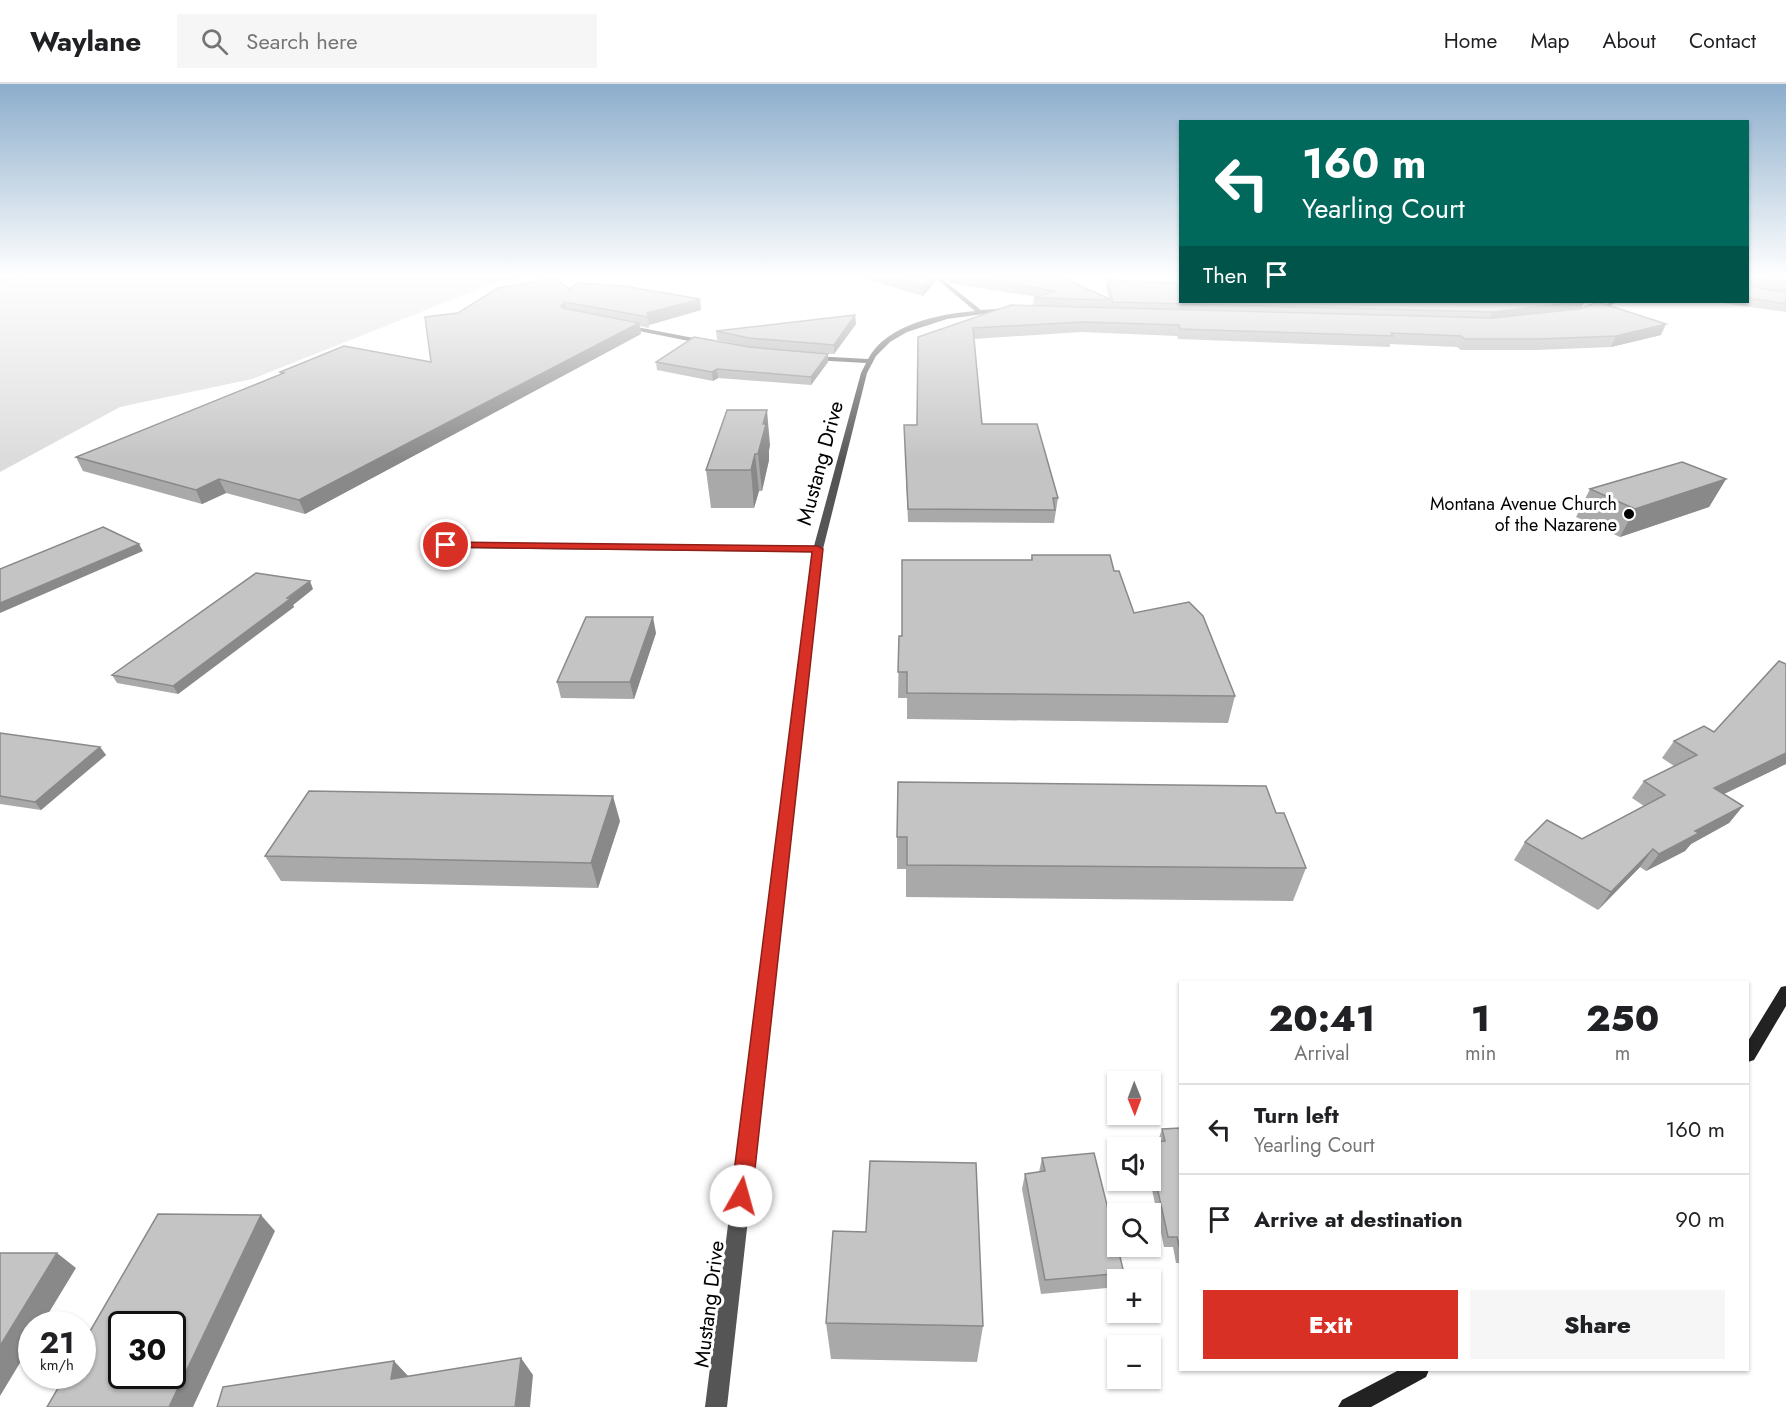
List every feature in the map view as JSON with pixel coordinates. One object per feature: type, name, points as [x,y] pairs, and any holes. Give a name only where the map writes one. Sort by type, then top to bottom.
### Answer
[{"type":"street","points":[[674,337],[716,345]]},
{"type":"street","points":[[806,357],[868,361],[880,346],[895,337]]},
{"type":"street","name":"Mustang Drive","points":[[716,1407],[818,549],[868,361]]},
{"type":"street","points":[[446,545],[818,549]]},
{"type":"street","points":[[1749,1053],[1786,992]]},
{"type":"street","points":[[1349,1407],[1417,1371]]},
{"type":"shaded area","points":[[0,337],[359,337],[252,379],[120,407],[0,472]]},
{"type":"building","points":[[428,337],[613,337],[299,500],[219,479],[196,490],[76,457],[284,373],[280,372],[344,346],[431,362]]},
{"type":"building","points":[[694,337],[749,347],[828,354],[811,377],[717,369],[712,372],[656,362]]},
{"type":"building","points":[[743,337],[840,337],[834,345]]},
{"type":"building","points":[[918,337],[974,337],[982,424],[1037,424],[1058,498],[1053,498],[1055,510],[908,509],[904,425],[917,425]]},
{"type":"building","points":[[1462,337],[1597,337],[1540,339],[1465,339]]},
{"type":"building","points":[[727,410],[767,410],[763,424],[766,424],[758,454],[755,454],[751,470],[706,470]]},
{"type":"building","points":[[1682,462],[1726,479],[1635,509],[1590,489]]},
{"type":"building","points":[[103,527],[139,544],[0,603],[0,569]]},
{"type":"building","points":[[1032,555],[1110,555],[1114,571],[1119,571],[1134,613],[1189,602],[1203,616],[1235,696],[907,693],[907,672],[898,672],[899,636],[902,636],[902,560],[1032,560]]},
{"type":"building","points":[[256,573],[310,581],[287,598],[290,599],[173,686],[112,675]]},
{"type":"building","points":[[586,617],[653,617],[630,682],[557,682]]},
{"type":"building","points":[[1779,661],[1786,664],[1786,753],[1714,788],[1743,806],[1695,831],[1699,833],[1659,854],[1653,849],[1611,892],[1525,842],[1547,820],[1582,839],[1665,795],[1644,781],[1697,755],[1674,741],[1704,726],[1714,732]]},
{"type":"building","points":[[0,733],[100,747],[35,802],[0,796]]},
{"type":"building","points":[[898,782],[1266,786],[1276,813],[1284,813],[1306,868],[907,865],[907,837],[897,837]]},
{"type":"building","points":[[309,791],[613,796],[591,863],[265,856]]},
{"type":"building","points":[[1179,1128],[1179,1246],[1177,1237],[1168,1237],[1158,1191],[1161,1191],[1161,1141],[1165,1141],[1162,1129]]},
{"type":"building","points":[[1094,1153],[1107,1205],[1107,1257],[1120,1257],[1123,1269],[1107,1269],[1107,1275],[1045,1280],[1025,1174],[1045,1171],[1042,1158]]},
{"type":"building","points":[[870,1161],[976,1163],[983,1326],[826,1323],[833,1231],[866,1232]]},
{"type":"building","points":[[158,1214],[261,1215],[186,1372],[186,1311],[108,1311],[108,1389],[178,1389],[169,1407],[47,1407],[57,1389],[96,1389],[96,1321]]},
{"type":"building","points":[[0,1253],[57,1253],[21,1311],[18,1311],[18,1317],[0,1346]]},
{"type":"building","points":[[521,1358],[515,1407],[217,1407],[223,1387],[394,1361],[391,1379]]},
{"type":"place","name":"Montana Avenue Church of the Nazarene","points":[[1629,514]]},
{"type":"route","points":[[446,545],[818,549],[741,1196]]}]
